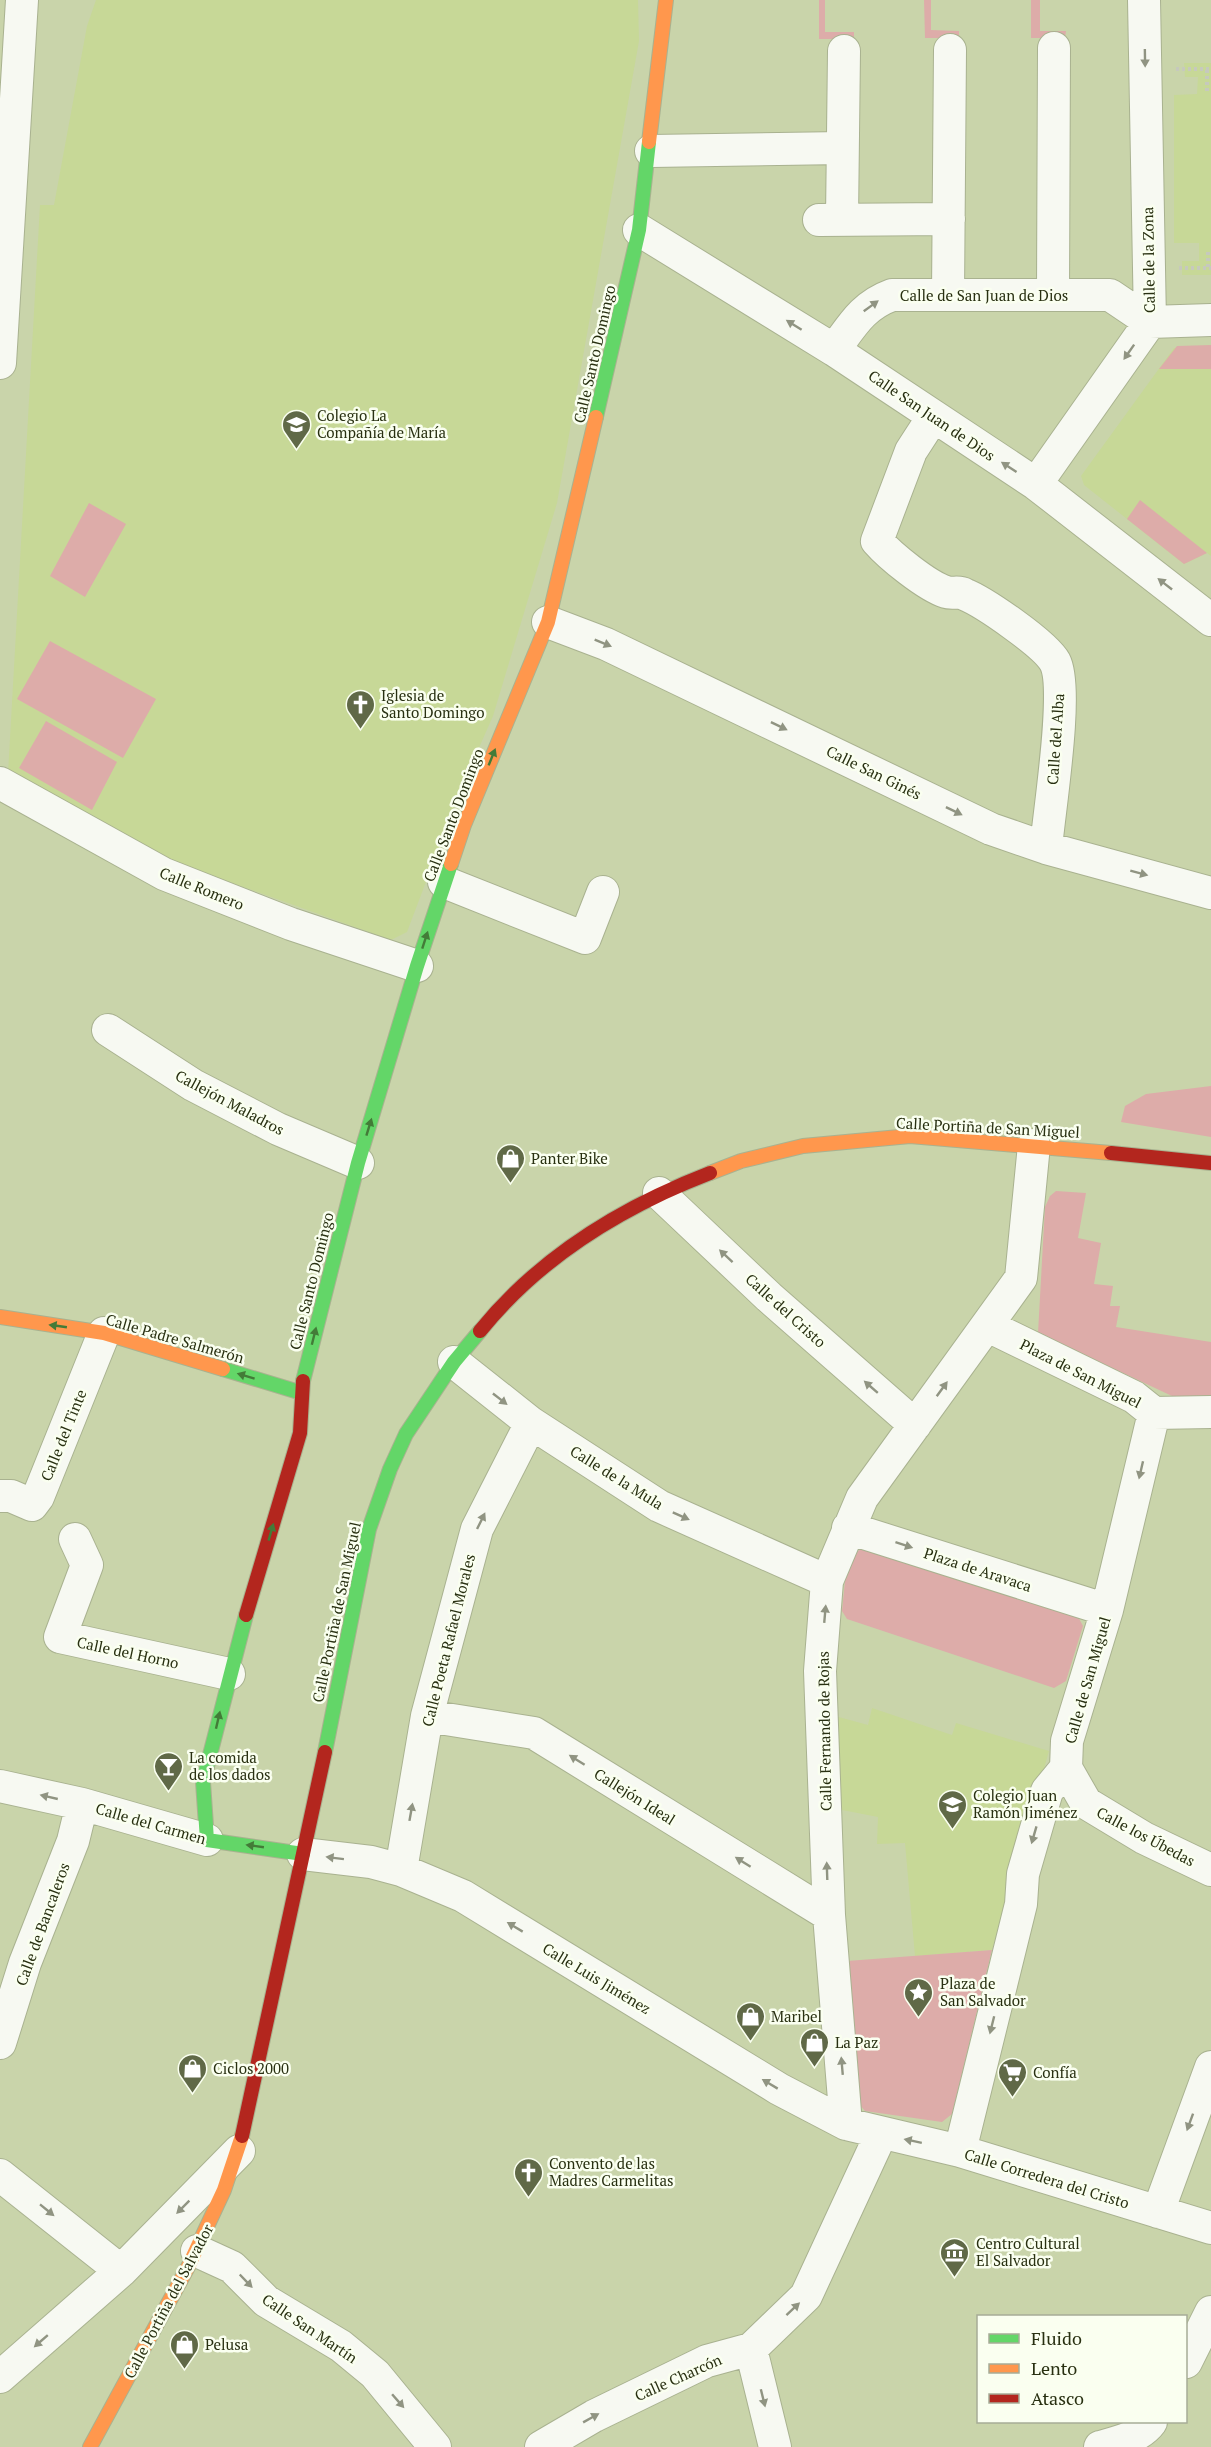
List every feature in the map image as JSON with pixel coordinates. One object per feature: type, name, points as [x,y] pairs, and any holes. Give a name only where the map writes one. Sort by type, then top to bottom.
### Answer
[{"type":"main road","name":"Calle Santo Domingo","points":[[302,1393],[304,1372],[358,1163],[417,966],[464,825],[548,622],[639,230],[651,151],[666,0]]},
{"type":"main road","name":"Calle Portiña de San Miguel","points":[[303,1854],[369,1529],[390,1468],[406,1434],[454,1362],[499,1307],[552,1258],[659,1192],[741,1161],[803,1146],[910,1136],[1034,1145],[1211,1163]]},
{"type":"main road","name":"Calle Padre Salmerón","points":[[0,1317],[104,1333],[302,1393]]},
{"type":"main road","points":[[207,1840],[203,1782],[229,1674],[300,1433],[302,1393]]},
{"type":"main road","name":"Calle del Carmen","points":[[207,1840],[303,1854]]},
{"type":"main road","name":"Calle Portiña del Salvador","points":[[90,2447],[197,2251],[220,2202],[239,2151],[303,1854]]},
{"type":"street","points":[[0,363],[2,280],[22,0]]},
{"type":"street","name":"Calle de la Zona","points":[[1036,484],[1150,322],[1144,0]]},
{"type":"street","points":[[1053,294],[1054,48]]},
{"type":"street","points":[[948,295],[950,50]]},
{"type":"street","points":[[844,51],[842,148],[830,219],[949,219]]},
{"type":"street","points":[[651,151],[842,148]]},
{"type":"street","name":"Calle San Juan de Dios","points":[[639,230],[834,350],[1036,484],[1211,620]]},
{"type":"street","name":"Calle de San Juan de Dios","points":[[834,350],[861,314],[874,302],[892,295],[1110,295],[1150,322]]},
{"type":"street","points":[[1150,322],[1211,320]]},
{"type":"street","name":"Calle del Alba","points":[[933,417],[911,451],[877,541],[890,557],[946,592],[963,592],[1033,638],[1055,662],[1060,694],[1046,848]]},
{"type":"street","name":"Calle San Ginés","points":[[548,622],[606,644],[991,829],[1046,848],[1211,893]]},
{"type":"street","name":"Calle Romero","points":[[0,783],[164,874],[291,924],[417,966]]},
{"type":"street","points":[[444,882],[585,938],[603,892]]},
{"type":"street","name":"Callejón Maladros","points":[[108,1030],[193,1085],[278,1129],[358,1163]]},
{"type":"street","name":"Calle Fernando de Rojas","points":[[846,2124],[829,1915],[820,1671],[828,1581],[862,1498],[1021,1278],[1034,1145]]},
{"type":"street","name":"Calle del Cristo","points":[[659,1192],[769,1297],[915,1425]]},
{"type":"street","name":"Plaza de San Miguel","points":[[988,1326],[1134,1397],[1154,1413],[1211,1412]]},
{"type":"street","name":"Calle del Tinte","points":[[0,1496],[11,1496],[32,1505],[38,1497],[104,1333]]},
{"type":"street","name":"Calle de la Mula","points":[[454,1362],[531,1423],[659,1506],[828,1581]]},
{"type":"street","name":"Calle de San Miguel","points":[[1066,1768],[1067,1741],[1107,1610],[1154,1413]]},
{"type":"street","name":"Calle Poeta Rafael Morales","points":[[401,1870],[427,1716],[477,1529],[531,1423]]},
{"type":"street","name":"Plaza de Aravaca","points":[[848,1528],[1107,1610]]},
{"type":"street","name":"Calle del Horno","points":[[75,1539],[87,1565],[60,1637],[229,1674]]},
{"type":"street","name":"Callejón Ideal","points":[[427,1716],[534,1733],[829,1915]]},
{"type":"street","points":[[960,2151],[1021,1904],[1026,1864],[1047,1791],[1066,1768]]},
{"type":"street","name":"Calle los Úbedas","points":[[1066,1768],[1086,1803],[1144,1838],[1211,1870]]},
{"type":"street","name":"Calle del Carmen","points":[[0,1786],[82,1804],[207,1840]]},
{"type":"street","name":"Calle de Bancaleros","points":[[0,2043],[25,1964],[73,1841],[82,1804]]},
{"type":"street","name":"Calle Luis Jiménez","points":[[303,1854],[371,1862],[401,1870],[463,1896],[779,2089],[846,2124],[881,2134]]},
{"type":"street","points":[[1158,2212],[1211,2067]]},
{"type":"street","name":"Calle Corredera del Cristo","points":[[881,2134],[960,2151],[1211,2228]]},
{"type":"street","name":"Calle Charcón","points":[[541,2447],[594,2416],[707,2361],[750,2349],[806,2296],[881,2134]]},
{"type":"street","name":"Calle Portiña del Salvador","points":[[0,2377],[121,2271],[239,2151]]},
{"type":"street","points":[[0,2175],[121,2271]]},
{"type":"street","name":"Calle San Martín","points":[[197,2251],[232,2267],[266,2301],[341,2346],[375,2374],[435,2447]]},
{"type":"street","points":[[1187,2358],[1211,2312]]},
{"type":"street","points":[[750,2349],[776,2447]]},
{"type":"street","points":[[1100,2447],[1124,2440],[1147,2428],[1150,2423]]},
{"type":"path","points":[[1207,69],[1207,91]]},
{"type":"path","points":[[1208,252],[1208,268]]},
{"type":"shaded area","name":"Colegio La Compañía de María","points":[[96,0],[638,0],[639,41],[557,503],[493,716],[463,784],[407,932],[391,940],[185,866],[8,774],[40,205],[54,205],[87,26]]},
{"type":"shaded area","points":[[819,0],[825,0],[825,32],[854,32],[854,39],[819,39]]},
{"type":"shaded area","points":[[924,0],[931,0],[931,30],[959,31],[959,38],[925,38]]},
{"type":"shaded area","points":[[1031,0],[1040,0],[1040,31],[1066,31],[1065,38],[1031,38]]},
{"type":"shaded area","points":[[1184,63],[1211,63],[1211,275],[1182,275],[1182,261],[1199,261],[1199,243],[1174,243],[1174,95],[1197,94],[1198,77],[1185,77]]},
{"type":"shaded area","points":[[1211,345],[1211,556],[1207,553],[1184,564],[1084,485],[1081,476],[1174,348]]},
{"type":"shaded area","points":[[1211,345],[1211,369],[1159,369],[1177,346]]},
{"type":"shaded area","points":[[1140,500],[1207,553],[1184,564],[1127,519]]},
{"type":"shaded area","points":[[89,503],[126,524],[85,597],[50,576]]},
{"type":"shaded area","points":[[50,641],[156,699],[123,758],[17,699]]},
{"type":"shaded area","points":[[46,721],[117,762],[92,810],[19,768]]},
{"type":"shaded area","points":[[1211,1086],[1211,1137],[1121,1122],[1125,1106],[1146,1094]]},
{"type":"shaded area","points":[[1056,1191],[1086,1193],[1078,1238],[1101,1243],[1094,1284],[1113,1286],[1110,1306],[1120,1306],[1116,1327],[1211,1342],[1211,1397],[1172,1396],[1038,1333],[1045,1207],[1050,1196]]},
{"type":"shaded area","points":[[865,1547],[1077,1615],[1083,1626],[1066,1681],[1054,1688],[847,1619],[842,1611],[845,1581],[856,1552]]},
{"type":"shaded area","name":"Colegio Juan Ramón Jiménez","points":[[872,1708],[952,1735],[956,1723],[1049,1751],[992,1950],[915,1956],[905,1843],[877,1844],[878,1817],[837,1809],[835,1716],[868,1725]]},
{"type":"shaded area","points":[[992,1950],[952,2114],[942,2122],[865,2111],[859,2104],[847,1961]]},
{"type":"traffic: fast","points":[[596,417],[639,230],[649,142]]},
{"type":"traffic: fast","points":[[303,1381],[358,1163],[417,966],[451,864]]},
{"type":"traffic: fast","points":[[325,1752],[369,1529],[390,1469],[406,1434],[454,1362],[480,1331]]},
{"type":"traffic: fast","points":[[223,1369],[302,1393]]},
{"type":"traffic: fast","points":[[246,1615],[203,1782],[207,1840],[303,1854]]},
{"type":"traffic: slow","points":[[649,142],[666,0]]},
{"type":"traffic: slow","points":[[451,864],[464,825],[548,622],[596,417]]},
{"type":"traffic: slow","points":[[710,1173],[741,1161],[803,1146],[910,1136],[1111,1153]]},
{"type":"traffic: slow","points":[[0,1317],[104,1333],[223,1369]]},
{"type":"traffic: slow","points":[[90,2447],[189,2265],[224,2190],[242,2136]]},
{"type":"traffic: jam","points":[[1111,1153],[1211,1163]]},
{"type":"traffic: jam","points":[[480,1331],[528,1280],[584,1237],[645,1202],[710,1173]]},
{"type":"traffic: jam","points":[[246,1615],[300,1433],[303,1381]]},
{"type":"traffic: jam","points":[[242,2136],[325,1752]]},
{"type":"place","name":"Colegio La Compañía de María","points":[[296,450]]},
{"type":"place","name":"Iglesia de Santo Domingo","points":[[360,730]]},
{"type":"place","name":"Panter Bike","points":[[510,1184]]},
{"type":"place","name":"La comida de los dados","points":[[168,1792]]},
{"type":"place","name":"Colegio Juan Ramón Jiménez","points":[[952,1830]]},
{"type":"place","name":"Plaza de San Salvador","points":[[919,2018]]},
{"type":"place","name":"Maribel","points":[[750,2042]]},
{"type":"place","name":"La Paz","points":[[814,2068]]},
{"type":"place","name":"Ciclos 2000","points":[[192,2094]]},
{"type":"place","name":"Confía","points":[[1012,2098]]},
{"type":"place","name":"Convento de las Madres Carmelitas","points":[[528,2198]]},
{"type":"place","name":"Centro Cultural El Salvador","points":[[955,2278]]},
{"type":"place","name":"Pelusa","points":[[184,2370]]}]
